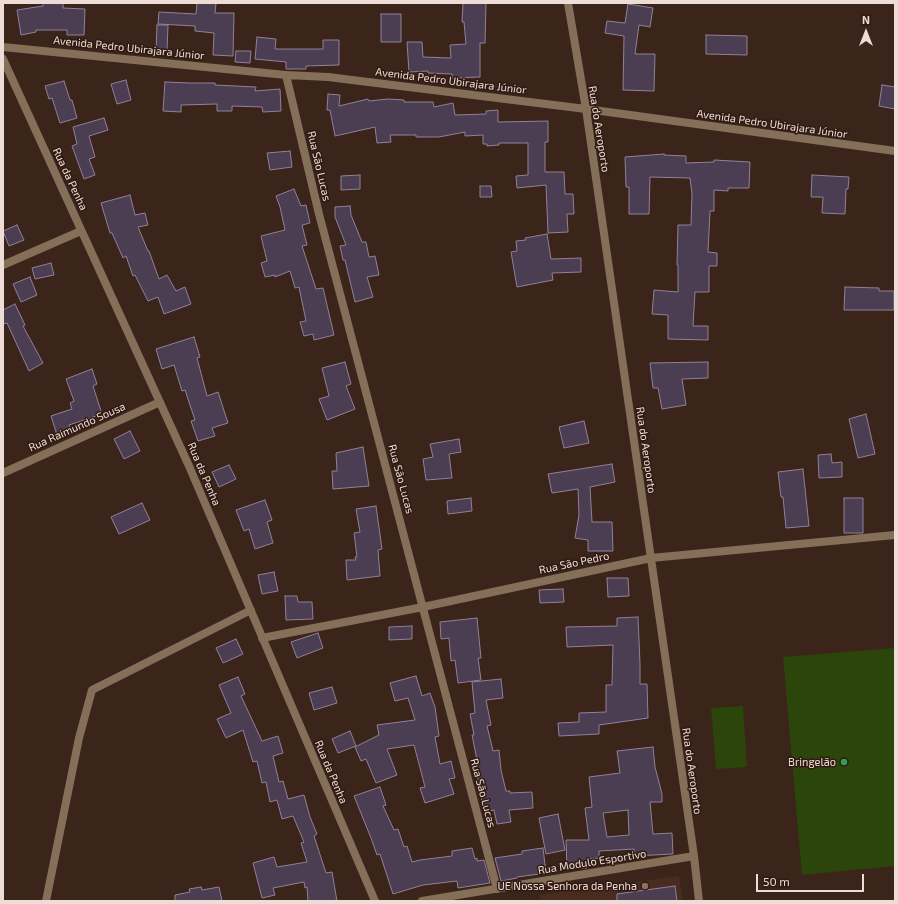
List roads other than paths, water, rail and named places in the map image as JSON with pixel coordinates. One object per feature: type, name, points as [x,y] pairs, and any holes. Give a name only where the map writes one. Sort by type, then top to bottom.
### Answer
[{"type":"street","name":"Rua do Aeroporto","points":[[568,3],[586,109],[694,856],[699,901]]},
{"type":"street","name":"Avenida Pedro Ubirajara Júnior","points":[[3,47],[328,78],[586,109],[895,151]]},
{"type":"street","name":"Rua da Penha","points":[[3,59],[160,402],[251,610],[375,901]]},
{"type":"street","name":"Rua São Lucas","points":[[286,75],[319,214],[497,889]]},
{"type":"street","points":[[3,265],[81,231]]},
{"type":"street","name":"Rua Raimundo Sousa","points":[[3,473],[160,402]]},
{"type":"street","name":"Rua São Pedro","points":[[262,638],[423,607],[650,558],[895,535]]},
{"type":"street","points":[[46,901],[79,738],[92,690],[251,610]]},
{"type":"street","name":"Rua Modulo Esportivo","points":[[422,901],[694,856]]},
{"type":"place","name":"Bringelão","points":[[844,762]]},
{"type":"place","name":"UE Nossa Senhora da Penha","points":[[645,886]]}]
